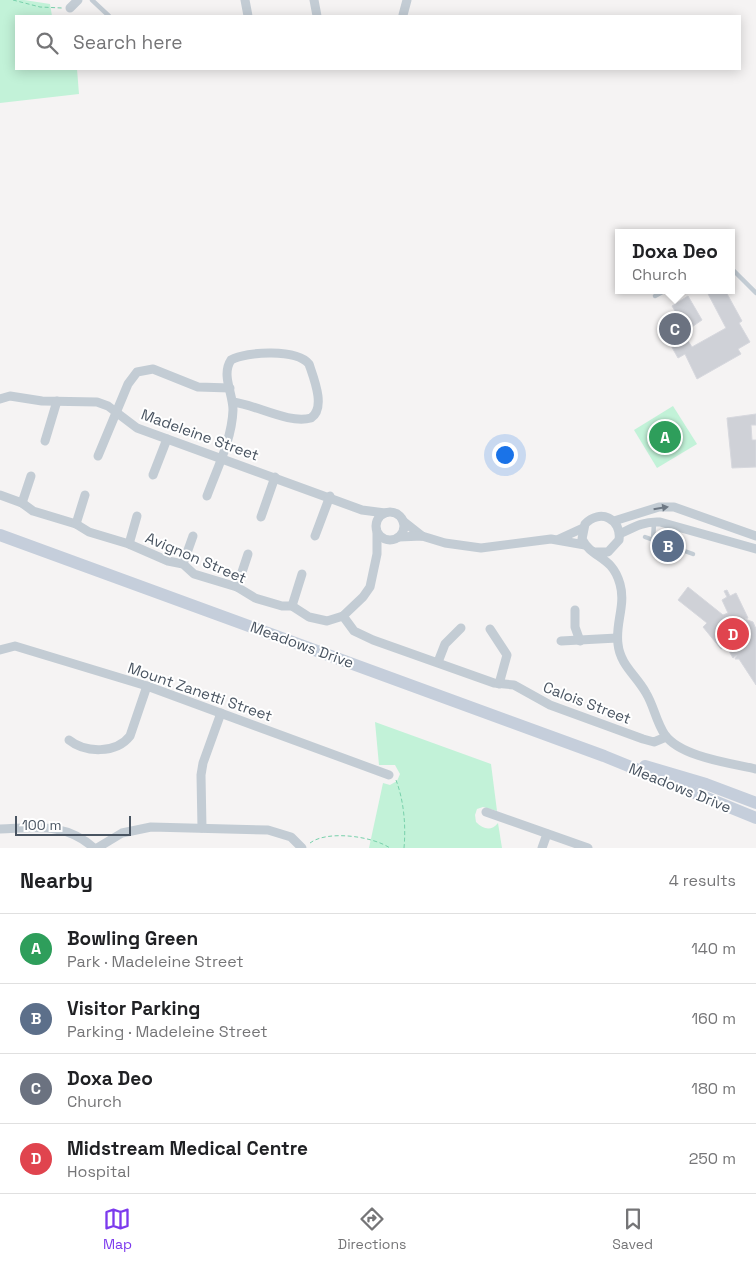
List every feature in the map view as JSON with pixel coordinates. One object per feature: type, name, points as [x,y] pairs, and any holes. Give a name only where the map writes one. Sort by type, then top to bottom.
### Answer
[{"type":"street","points":[[245,0],[248,15]]},
{"type":"street","points":[[314,0],[317,15]]},
{"type":"street","points":[[402,14],[407,0]]},
{"type":"street","points":[[207,496],[231,427],[233,402],[227,365],[236,357],[260,354],[293,355],[310,364],[318,403],[314,416],[297,420],[254,406],[233,402]]},
{"type":"street","points":[[98,456],[132,376],[144,370],[163,371],[198,387],[230,388]]},
{"type":"street","name":"Madeleine Street","points":[[0,399],[10,396],[57,401],[98,402],[117,412],[137,428],[220,459],[330,496],[362,510],[398,514],[403,521],[422,536]]},
{"type":"street","points":[[45,441],[57,401]]},
{"type":"street","points":[[153,475],[167,439]]},
{"type":"street","points":[[22,503],[31,476]]},
{"type":"street","points":[[261,517],[275,477]]},
{"type":"street","name":"Avignon Street","points":[[0,495],[22,503],[33,511],[76,524],[89,532],[129,544],[168,561],[183,564],[194,574],[227,586],[237,587],[255,598],[282,606],[292,606],[301,613],[318,620],[327,621],[343,616]]},
{"type":"street","points":[[76,524],[84,495]]},
{"type":"street","points":[[315,536],[330,496]]},
{"type":"street","name":"Madeleine Street","points":[[362,510],[384,538],[422,536],[445,543],[481,548],[558,539],[583,528],[589,520],[599,516],[614,521],[658,507],[674,507],[756,536]]},
{"type":"street","points":[[343,616],[363,597],[370,587],[377,554],[376,530],[378,518],[385,513]]},
{"type":"street","points":[[129,544],[138,516]]},
{"type":"street","points":[[377,554],[403,530],[403,521]]},
{"type":"street","points":[[614,521],[620,534]]},
{"type":"street","points":[[756,550],[654,521],[639,524],[620,534],[616,545],[613,566],[622,596],[617,638],[621,657],[647,694],[666,737],[690,752],[756,769]]},
{"type":"street","points":[[583,528],[582,539],[585,545]]},
{"type":"street","name":"Meadows Drive","points":[[0,535],[604,756],[756,820]]},
{"type":"street","points":[[183,564],[193,536]]},
{"type":"street","name":"Madeleine Street","points":[[558,539],[585,545],[613,566]]},
{"type":"street","points":[[595,552],[608,552],[616,545]]},
{"type":"street","points":[[237,587],[248,554]]},
{"type":"street","points":[[292,606],[302,574]]},
{"type":"street","points":[[575,610],[575,627],[580,641]]},
{"type":"street","name":"Calois Street","points":[[343,616],[354,631],[362,636],[499,684],[514,685],[550,705],[643,739],[654,742],[666,737]]},
{"type":"street","points":[[438,662],[445,644],[461,628]]},
{"type":"street","points":[[490,629],[507,655],[499,684]]},
{"type":"street","points":[[561,641],[617,638]]},
{"type":"street","name":"Mount Zanetti Street","points":[[0,650],[14,646],[147,686],[389,775]]},
{"type":"street","points":[[69,740],[78,748],[95,749],[113,749],[125,743],[130,736],[147,686]]},
{"type":"street","points":[[202,828],[201,775],[221,713]]},
{"type":"street","name":"Meadows Drive","points":[[604,756],[706,784],[756,803]]},
{"type":"street","points":[[486,812],[588,848]]},
{"type":"street","points":[[0,829],[66,830],[81,836],[96,848],[122,833],[140,828],[268,830],[291,837],[302,848]]},
{"type":"street","points":[[542,848],[547,834]]},
{"type":"lane","points":[[92,0],[108,15]]},
{"type":"lane","points":[[735,272],[756,293]]},
{"type":"lane","points":[[655,296],[659,294]]},
{"type":"lane","points":[[653,540],[654,521]]},
{"type":"lane","points":[[645,538],[693,554]]},
{"type":"path","points":[[13,0],[40,7],[72,3]]},
{"type":"path","points":[[389,775],[396,780],[401,797],[405,834],[404,848]]},
{"type":"path","points":[[302,848],[318,837],[362,837],[373,839],[390,848]]},
{"type":"green space","points":[[0,0],[24,0],[50,4],[52,15],[15,15],[15,70],[77,70],[79,94],[0,103]]},
{"type":"green space","points":[[673,406],[697,444],[657,468],[634,430]]},
{"type":"green space","points":[[375,722],[491,764],[497,811],[483,807],[477,809],[475,815],[476,822],[484,828],[493,828],[498,823],[502,848],[369,848],[383,783],[390,785],[397,781],[400,774],[395,765],[379,765]]},
{"type":"building","points":[[708,294],[727,294],[742,321],[739,323],[750,342],[738,349],[741,354],[697,379],[685,354],[678,358],[660,326],[669,321],[671,326],[681,321],[672,306],[688,296],[702,320],[683,333],[692,347],[726,328]]},
{"type":"building","points":[[756,414],[756,425],[751,425],[752,440],[756,440],[756,467],[732,468],[727,418]]},
{"type":"building","points":[[688,587],[723,615],[728,613],[722,600],[727,597],[724,591],[727,590],[730,596],[736,593],[748,618],[745,619],[753,622],[756,629],[756,685],[739,659],[735,659],[737,655],[733,658],[726,646],[721,649],[703,627],[707,623],[678,600]]},
{"type":"place","name":"Doxa Deo","points":[[675,329]]},
{"type":"place","name":"Bowling Green","points":[[665,437]]},
{"type":"place","name":"Visitor Parking","points":[[668,546]]},
{"type":"place","name":"Midstream Medical Centre","points":[[733,634]]}]
